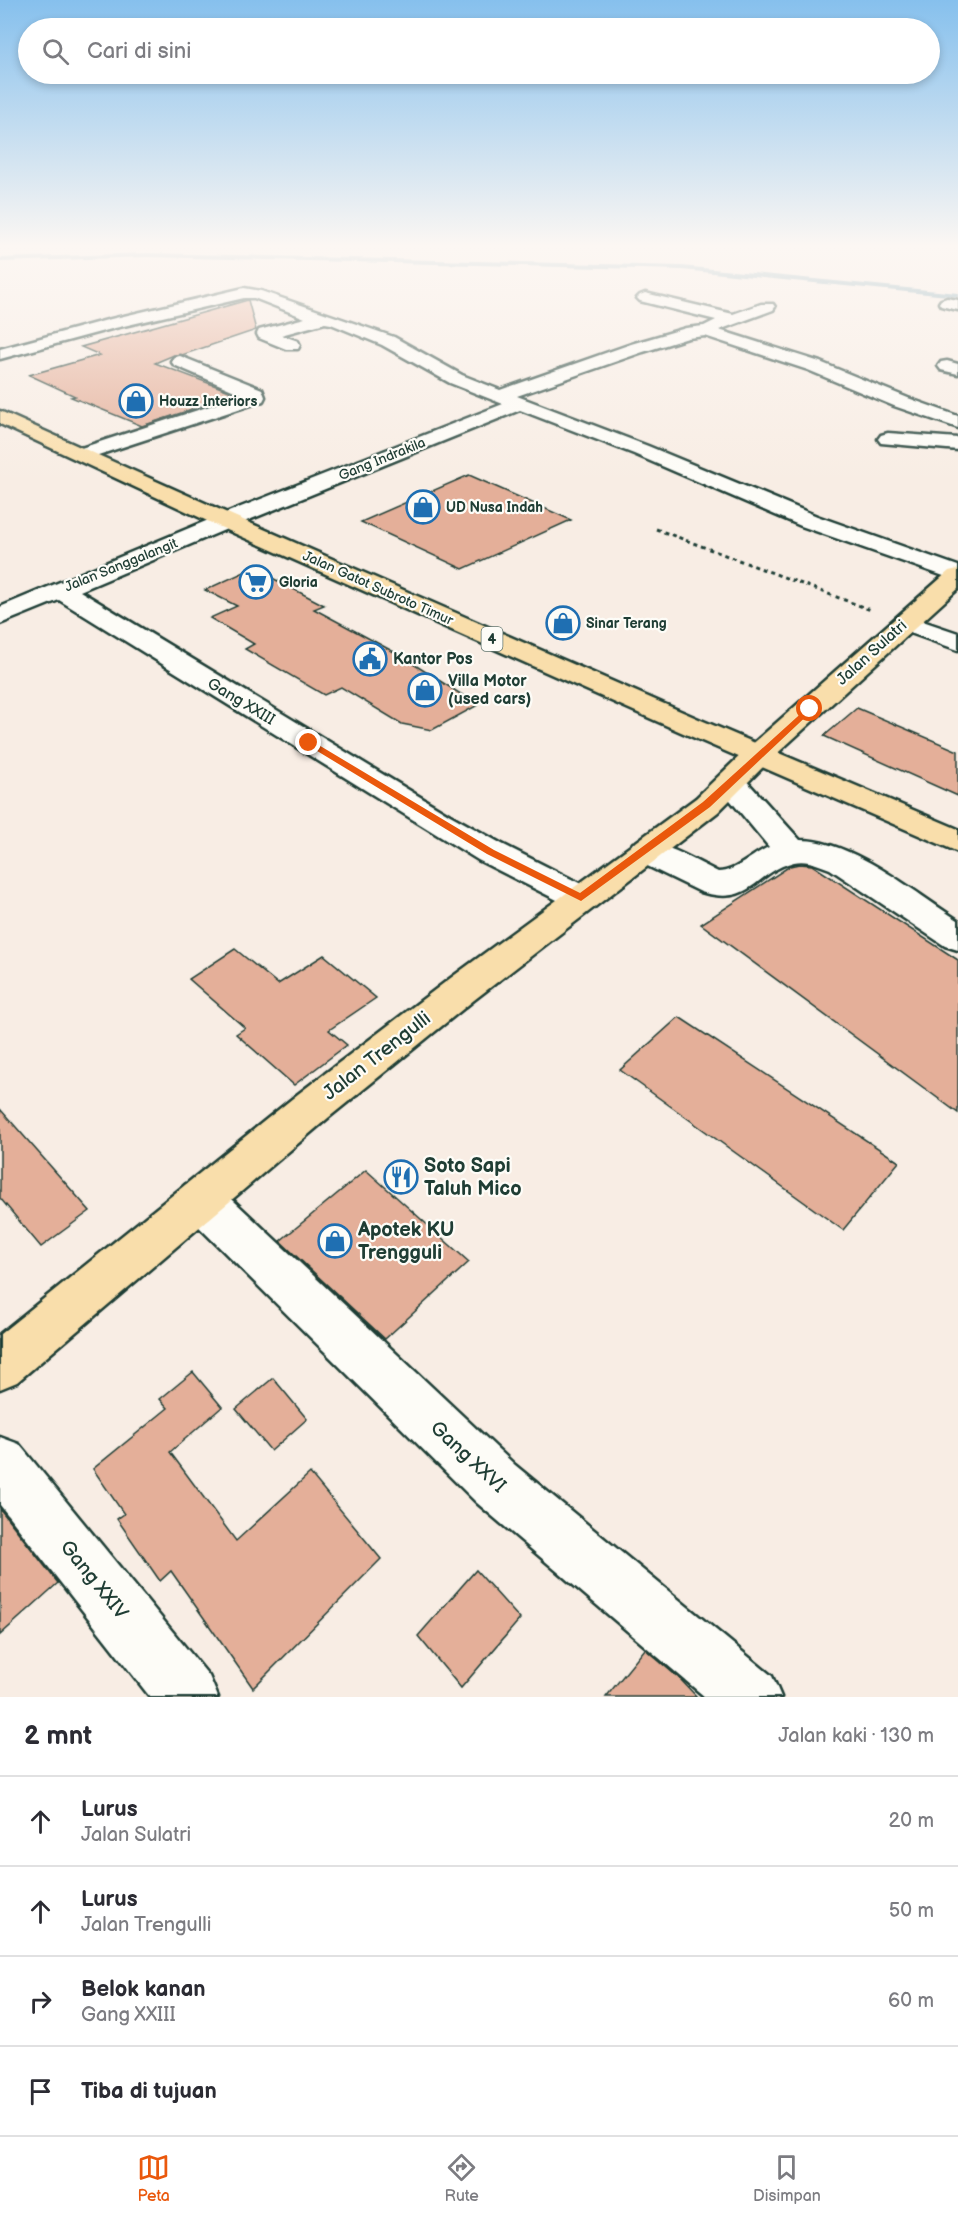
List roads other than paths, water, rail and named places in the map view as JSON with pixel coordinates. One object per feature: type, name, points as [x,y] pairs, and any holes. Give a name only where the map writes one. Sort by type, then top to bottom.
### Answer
[{"type":"main road","name":"Jalan Gatot Subroto Timur","points":[[0,417],[81,454],[234,518],[691,726],[759,754]]},
{"type":"main road","name":"Jalan Sulatri","points":[[759,754],[958,575]]},
{"type":"main road","name":"Jalan Trengulli","points":[[0,1365],[313,1106],[581,898],[707,804],[759,754]]},
{"type":"main road","name":"4","points":[[759,754],[958,841]]},
{"type":"street","points":[[0,354],[115,323]]},
{"type":"street","points":[[292,345],[265,334],[306,323]]},
{"type":"street","points":[[343,323],[388,341],[456,379],[522,403],[809,521],[958,575]]},
{"type":"street","points":[[702,331],[723,323]]},
{"type":"street","points":[[500,396],[637,348],[686,333],[702,331],[717,332],[958,422]]},
{"type":"street","points":[[81,454],[253,399],[257,395],[180,361]]},
{"type":"street","name":"Gang Indrakila","points":[[234,518],[522,403]]},
{"type":"street","points":[[888,439],[958,444]]},
{"type":"street","name":"Jalan Sanggalangit","points":[[0,616],[234,518]]},
{"type":"street","name":"Gang XXIII","points":[[60,590],[439,822],[490,852],[581,898]]},
{"type":"street","points":[[905,623],[958,642]]},
{"type":"street","points":[[731,783],[790,851]]},
{"type":"street","points":[[645,851],[713,884],[734,884],[769,860],[790,851],[814,851],[842,861],[958,937]]},
{"type":"street","name":"Gang XXVI","points":[[201,1199],[496,1485],[751,1697]]},
{"type":"street","name":"Gang XXIV","points":[[0,1463],[188,1697]]},
{"type":"place","name":"Houzz Interiors","points":[[136,401]]},
{"type":"place","name":"UD Nusa Indah","points":[[423,507]]},
{"type":"place","name":"Gloria","points":[[256,582]]},
{"type":"place","name":"Sinar Terang","points":[[563,623]]},
{"type":"place","name":"Kantor Pos","points":[[370,659]]},
{"type":"place","name":"Villa Motor (used cars)","points":[[425,690]]},
{"type":"place","name":"Soto Sapi Taluh Mico","points":[[401,1177]]},
{"type":"place","name":"Apotek KU Trengguli","points":[[335,1241]]}]
